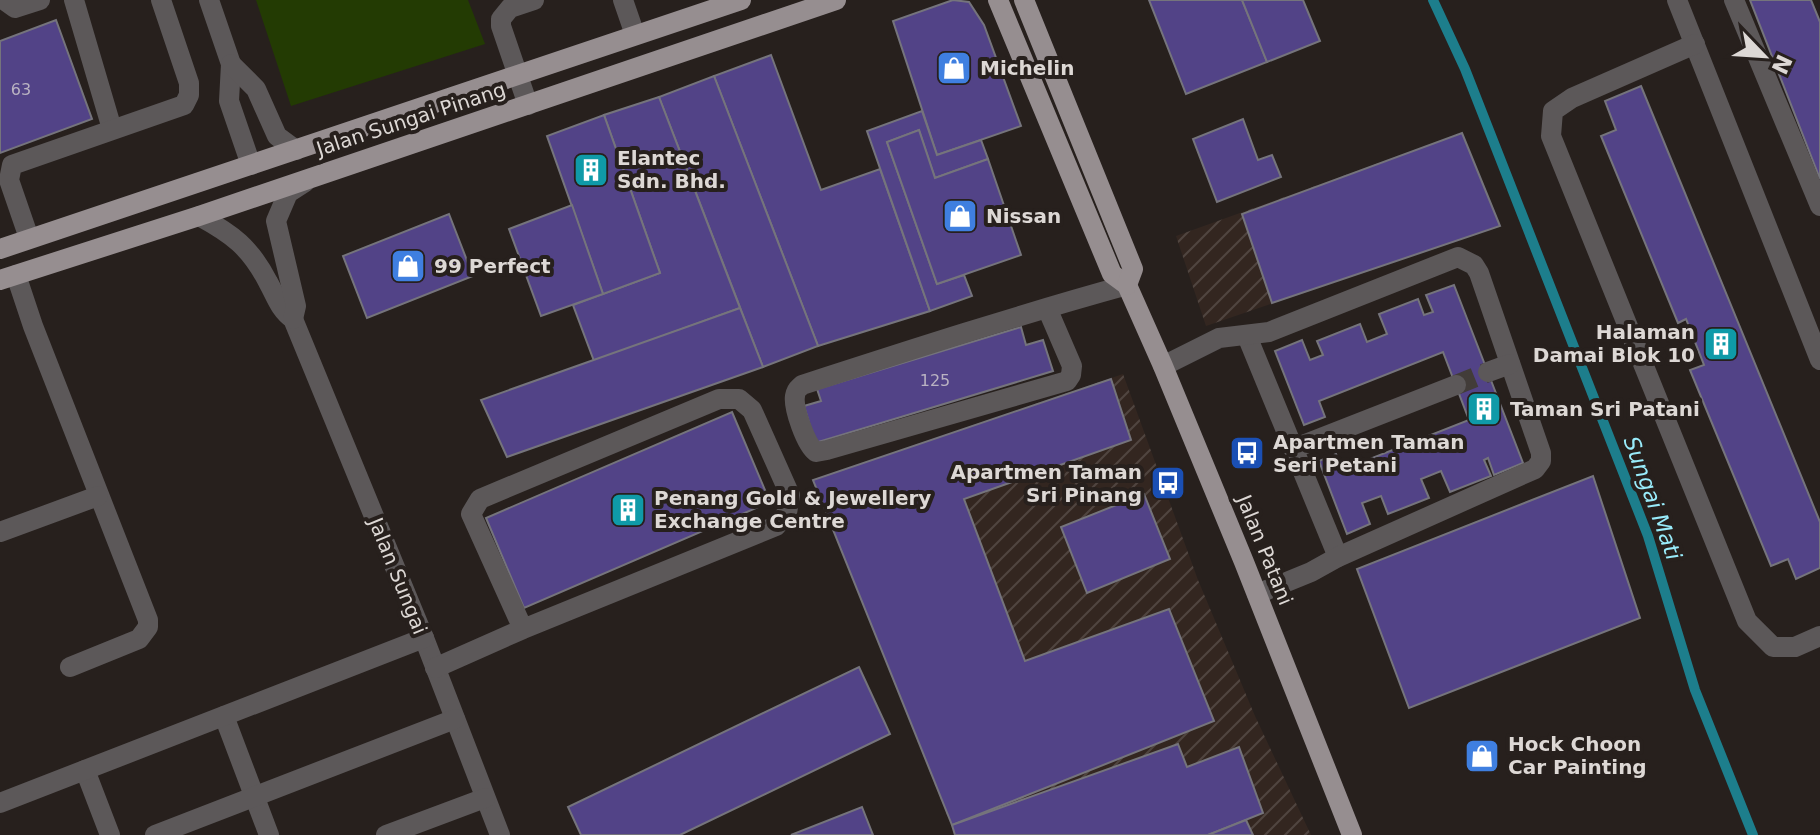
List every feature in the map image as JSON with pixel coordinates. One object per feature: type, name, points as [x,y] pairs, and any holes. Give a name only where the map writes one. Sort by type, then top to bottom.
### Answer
[{"type":"main road","name":"Jalan Sungai Pinang","points":[[0,249],[741,0]]},
{"type":"main road","name":"Jalan Sungai Pinang","points":[[8,277],[199,216],[836,0]]},
{"type":"main road","name":"Jalan Patani","points":[[998,0],[1112,274],[1127,285],[1163,366],[1352,835]]},
{"type":"main road","name":"Jalan Patani","points":[[1024,0],[1133,269],[1127,285]]},
{"type":"street","points":[[4,0],[15,8],[40,0]]},
{"type":"street","points":[[74,0],[112,129]]},
{"type":"street","points":[[29,238],[9,180],[12,165],[184,105],[189,95],[189,83],[163,0]]},
{"type":"street","points":[[209,0],[231,64],[229,101],[251,165]]},
{"type":"street","points":[[528,105],[501,19],[510,8],[534,0]]},
{"type":"street","points":[[623,0],[633,29],[632,36]]},
{"type":"street","points":[[1677,0],[1820,360]]},
{"type":"street","points":[[1734,0],[1820,206]]},
{"type":"street","points":[[1695,44],[1572,98],[1553,111],[1551,136],[1747,621],[1773,647],[1795,647],[1820,636]]},
{"type":"street","points":[[231,64],[256,89],[277,136],[296,150]]},
{"type":"street","name":"Jalan Sungai","points":[[293,319],[296,306],[276,221],[288,193],[311,178]]},
{"type":"street","name":"Jalan Sungai","points":[[199,216],[232,234],[249,250],[282,311],[293,319],[424,638],[500,835]]},
{"type":"street","points":[[1163,366],[1219,338],[1269,332],[1458,257],[1474,265],[1479,273],[1541,453],[1541,461],[1535,469],[1257,594]]},
{"type":"street","points":[[8,277],[33,326],[148,627],[139,639],[70,667]]},
{"type":"street","points":[[1047,308],[1072,366],[1067,381],[827,450],[816,452],[808,446],[794,399],[802,385],[1047,308],[1127,285]]},
{"type":"street","points":[[1247,336],[1338,557]]},
{"type":"street","points":[[1488,372],[1510,364]]},
{"type":"street","points":[[1295,448],[1456,385]]},
{"type":"street","points":[[435,668],[776,526],[787,513],[790,495],[752,410],[739,399],[719,399],[480,499],[471,514],[523,629]]},
{"type":"street","points":[[0,532],[98,496]]},
{"type":"street","points":[[0,803],[424,638]]},
{"type":"street","points":[[224,716],[269,835]]},
{"type":"street","points":[[155,835],[455,719]]},
{"type":"street","points":[[85,770],[110,835]]},
{"type":"street","points":[[386,835],[485,798]]},
{"type":"shaded area","points":[[1462,133],[1500,226],[1206,326],[1176,236]]},
{"type":"shaded area","points":[[1123,374],[1198,580],[1255,716],[1311,835],[955,835],[813,480]]},
{"type":"green space","points":[[256,0],[468,0],[485,44],[291,106]]},
{"type":"building","name":"Michelin","points":[[953,0],[969,2],[984,25],[1021,126],[937,155],[893,21]]},
{"type":"building","points":[[1149,0],[1242,0],[1267,62],[1186,94]]},
{"type":"building","points":[[1242,0],[1303,0],[1320,41],[1267,62]]},
{"type":"building","points":[[1750,0],[1811,0],[1820,22],[1820,179]]},
{"type":"building","points":[[56,20],[92,119],[0,153],[0,41]]},
{"type":"building","points":[[771,55],[821,190],[880,169],[930,311],[818,346],[714,76]]},
{"type":"building","points":[[714,76],[818,346],[763,367],[659,97]]},
{"type":"building","name":"Halaman Damai Blok 10","points":[[1641,86],[1820,522],[1820,568],[1796,579],[1788,559],[1771,566],[1690,370],[1704,365],[1686,319],[1678,323],[1601,136],[1616,130],[1605,101]]},
{"type":"building","points":[[659,97],[740,308],[594,361],[573,305],[660,273],[604,115]]},
{"type":"building","points":[[922,111],[937,155],[981,140],[988,159],[935,178],[919,130],[887,142],[937,284],[964,275],[972,296],[930,311],[867,131]]},
{"type":"building","name":"Elantec Sdn. Bhd.","points":[[604,115],[660,273],[603,294],[547,136]]},
{"type":"building","points":[[1243,119],[1258,160],[1272,155],[1281,177],[1217,202],[1193,139]]},
{"type":"building","name":"Nissan","points":[[919,130],[935,178],[988,159],[1021,255],[937,284],[887,142]]},
{"type":"building","points":[[1462,133],[1500,226],[1272,303],[1242,214]]},
{"type":"building","points":[[572,205],[603,294],[541,316],[509,229]]},
{"type":"building","name":"99 Perfect","points":[[449,214],[473,276],[367,318],[343,256]]},
{"type":"building","name":"Taman Sri Patani","points":[[1454,285],[1523,463],[1494,475],[1488,458],[1484,460],[1491,476],[1450,492],[1441,471],[1421,479],[1429,498],[1388,514],[1381,496],[1362,503],[1370,524],[1347,534],[1319,461],[1336,454],[1342,470],[1469,420],[1443,352],[1319,401],[1325,417],[1304,425],[1275,351],[1302,340],[1310,360],[1323,355],[1317,341],[1360,324],[1367,342],[1387,334],[1379,314],[1418,299],[1424,315],[1433,312],[1426,295]]},
{"type":"building","points":[[740,308],[763,367],[507,457],[481,400]]},
{"type":"building","points":[[1021,327],[1026,345],[1043,340],[1053,371],[815,443],[804,406],[821,401],[817,389]]},
{"type":"building","points":[[1111,379],[1131,440],[964,499],[1025,661],[1169,609],[1214,721],[952,825],[813,480]]},
{"type":"building","name":"Penang Gold & Jewellery Exchange Centre","points":[[732,412],[770,502],[524,608],[486,518]]},
{"type":"building","points":[[1593,476],[1640,618],[1409,708],[1357,569]]},
{"type":"building","points":[[1144,494],[1170,559],[1087,593],[1061,527]]},
{"type":"building","points":[[859,667],[890,734],[680,835],[581,835],[568,807]]},
{"type":"building","points":[[1178,744],[1187,767],[1239,747],[1263,813],[1208,835],[955,835],[952,825]]},
{"type":"building","points":[[862,807],[873,835],[791,835]]},
{"type":"building","points":[[1246,820],[1253,835],[1208,835]]},
{"type":"waterway","name":"Sungai Mati","points":[[1433,0],[1465,69],[1648,536],[1695,690],[1753,835]]},
{"type":"tunnel","points":[[1456,385],[1488,372]]},
{"type":"place","name":"Michelin","points":[[954,68]]},
{"type":"place","name":"Elantec Sdn. Bhd.","points":[[591,170]]},
{"type":"place","name":"Nissan","points":[[960,216]]},
{"type":"place","name":"99 Perfect","points":[[408,266]]},
{"type":"place","name":"Halaman Damai Blok 10","points":[[1721,344]]},
{"type":"place","name":"Taman Sri Patani","points":[[1484,409]]},
{"type":"place","name":"Apartmen Taman Seri Petani","points":[[1247,453]]},
{"type":"place","name":"Apartmen Taman Sri Pinang","points":[[1168,483]]},
{"type":"place","name":"Penang Gold & Jewellery Exchange Centre","points":[[628,510]]},
{"type":"place","name":"Hock Choon Car Painting","points":[[1482,756]]}]
